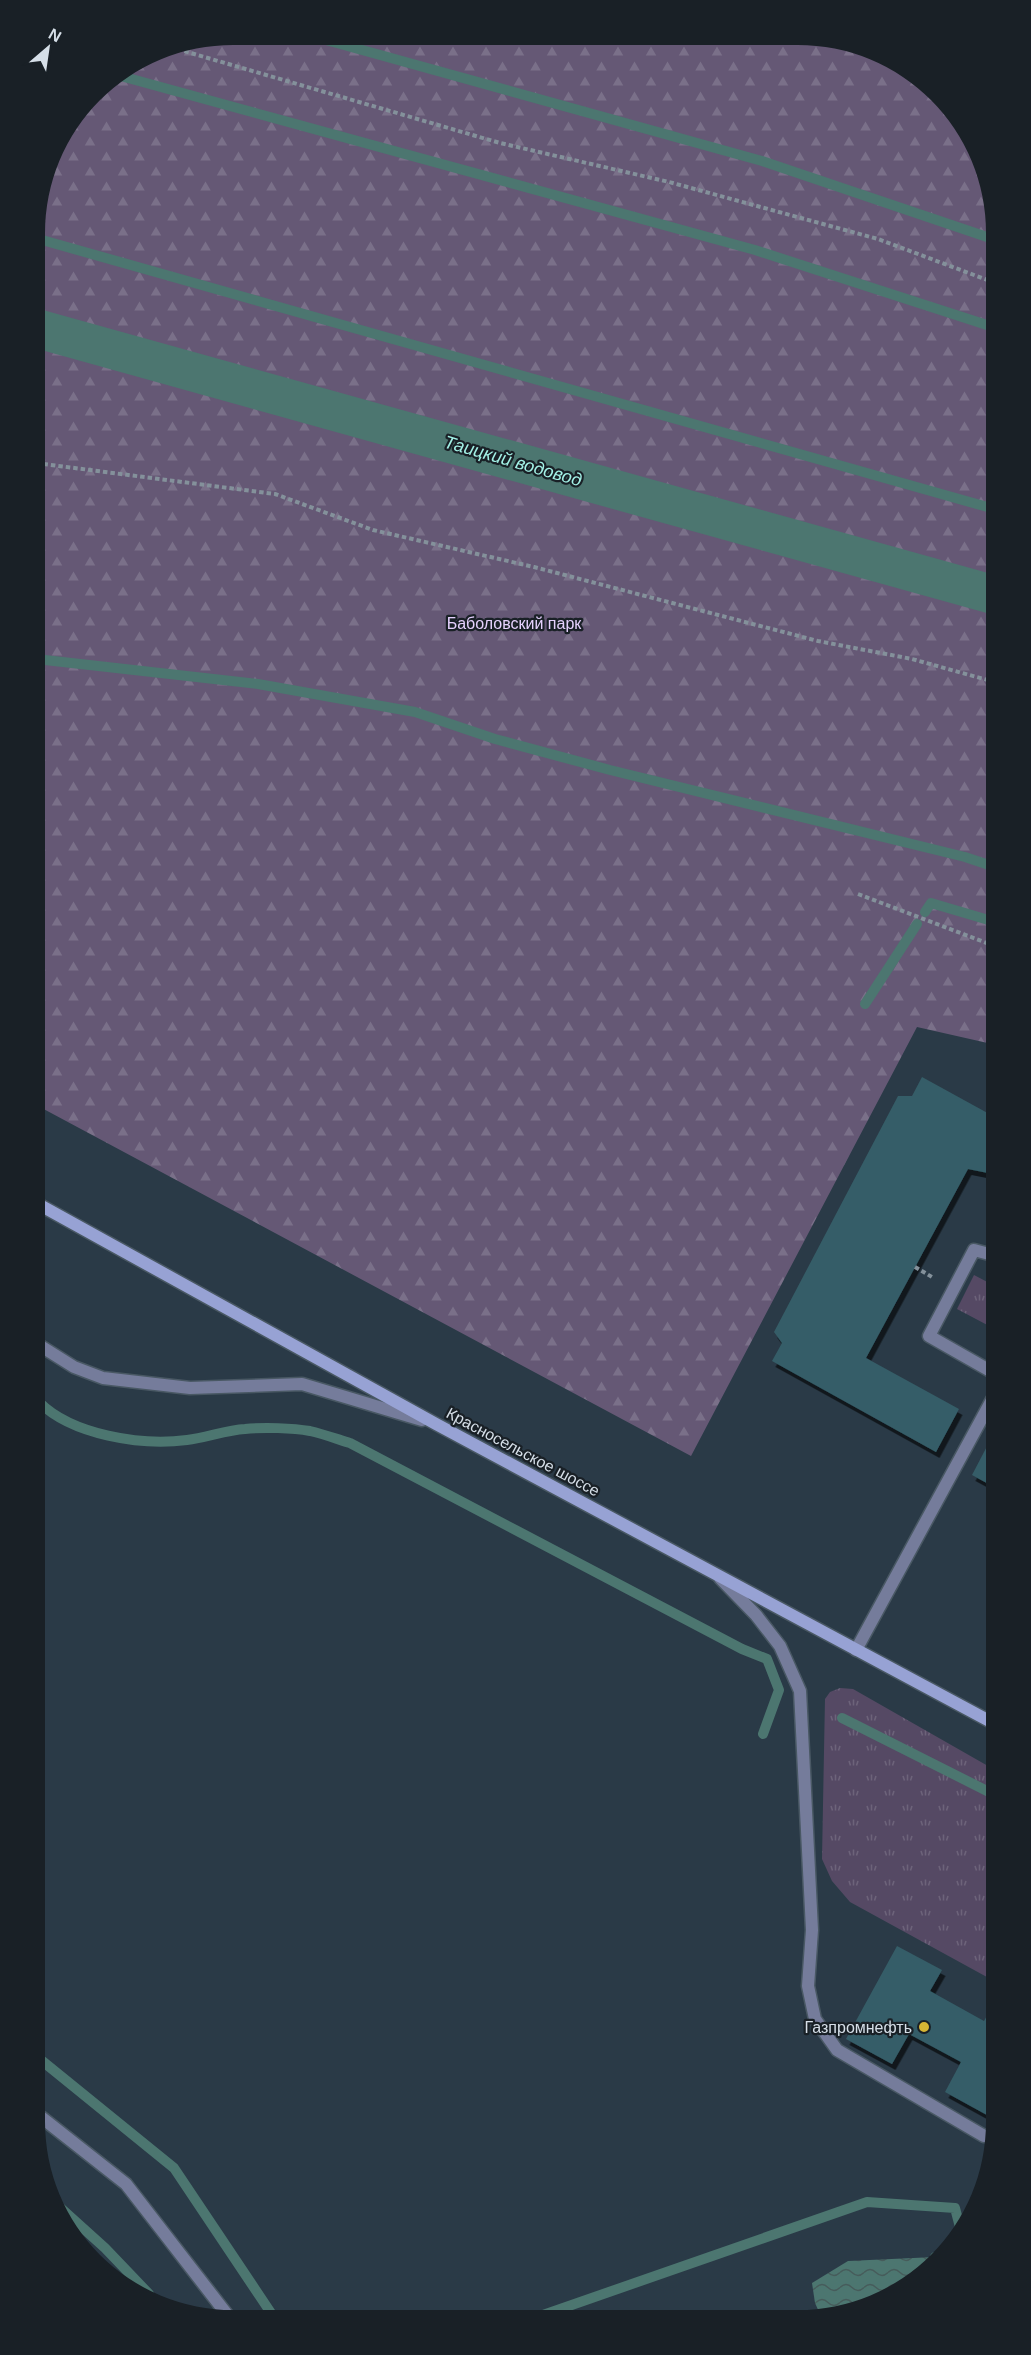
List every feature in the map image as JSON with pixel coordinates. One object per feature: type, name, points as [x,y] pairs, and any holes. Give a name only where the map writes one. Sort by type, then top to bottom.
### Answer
[{"type":"main road","name":"Красносельское шоссе","points":[[45,1208],[436,1424],[986,1719]]},
{"type":"street","points":[[986,1253],[974,1250],[929,1336],[986,1368]]},
{"type":"street","points":[[45,1349],[74,1367],[103,1378],[190,1388],[302,1383],[436,1424]]},
{"type":"street","points":[[856,1650],[986,1411]]},
{"type":"street","points":[[714,1573],[756,1615],[780,1646],[800,1691],[812,1930],[808,1986],[815,2019],[837,2050],[986,2136]]},
{"type":"street","points":[[45,2120],[126,2184],[224,2310]]},
{"type":"path","points":[[184,51],[500,143],[669,182],[878,239],[986,280]]},
{"type":"path","points":[[45,464],[275,494],[373,530],[534,567],[818,641],[912,658],[986,680]]},
{"type":"path","points":[[858,894],[986,943]]},
{"type":"green space","name":"Баболовский парк","points":[[221,45],[798,45],[822,47],[858,55],[881,64],[922,92],[947,119],[961,139],[972,161],[980,184],[986,233],[986,1043],[917,1027],[691,1456],[45,1110],[45,221],[55,173],[64,150],[84,119],[119,84],[139,70],[161,59],[184,51]]},
{"type":"green space","points":[[974,1275],[986,1281],[986,1324],[957,1309]]},
{"type":"green space","points":[[840,1688],[853,1689],[986,1765],[986,1977],[850,1902],[832,1881],[822,1859],[825,1699],[830,1692]]},
{"type":"water","points":[[928,2257],[892,2285],[870,2296],[847,2304],[817,2308],[812,2283],[848,2261]]},
{"type":"building","points":[[922,1077],[986,1112],[986,1173],[968,1169],[866,1358],[959,1409],[936,1452],[772,1361],[782,1343],[774,1332],[898,1096],[912,1096]]},
{"type":"building","points":[[986,1448],[986,1483],[972,1475]]},
{"type":"building","name":"Газпромнефть","points":[[897,1946],[942,1970],[930,1991],[984,2021],[986,2017],[986,2115],[945,2092],[961,2062],[909,2034],[892,2064],[846,2039]]},
{"type":"waterway","points":[[344,45],[762,161],[986,237]]},
{"type":"waterway","points":[[128,78],[755,250],[986,325]]},
{"type":"waterway","points":[[45,241],[986,507]]},
{"type":"waterway","name":"Таицкий водовод","points":[[45,331],[986,593]]},
{"type":"waterway","points":[[45,660],[258,684],[415,712],[495,739],[610,770],[986,864]]},
{"type":"waterway","points":[[925,912],[931,903],[986,919]]},
{"type":"waterway","points":[[865,1004],[917,924]]},
{"type":"waterway","points":[[45,1407],[70,1423],[88,1430],[129,1439],[187,1440],[238,1430],[269,1428],[310,1431],[350,1443],[742,1649],[767,1659],[779,1690],[763,1734]]},
{"type":"waterway","points":[[842,1718],[986,1790]]},
{"type":"waterway","points":[[45,2063],[174,2168],[269,2310]]},
{"type":"waterway","points":[[557,2310],[867,2202],[955,2208],[958,2220]]},
{"type":"waterway","points":[[71,2217],[105,2248],[142,2287]]},
{"type":"place","name":"Газпромнефть","points":[[924,2027]]}]
